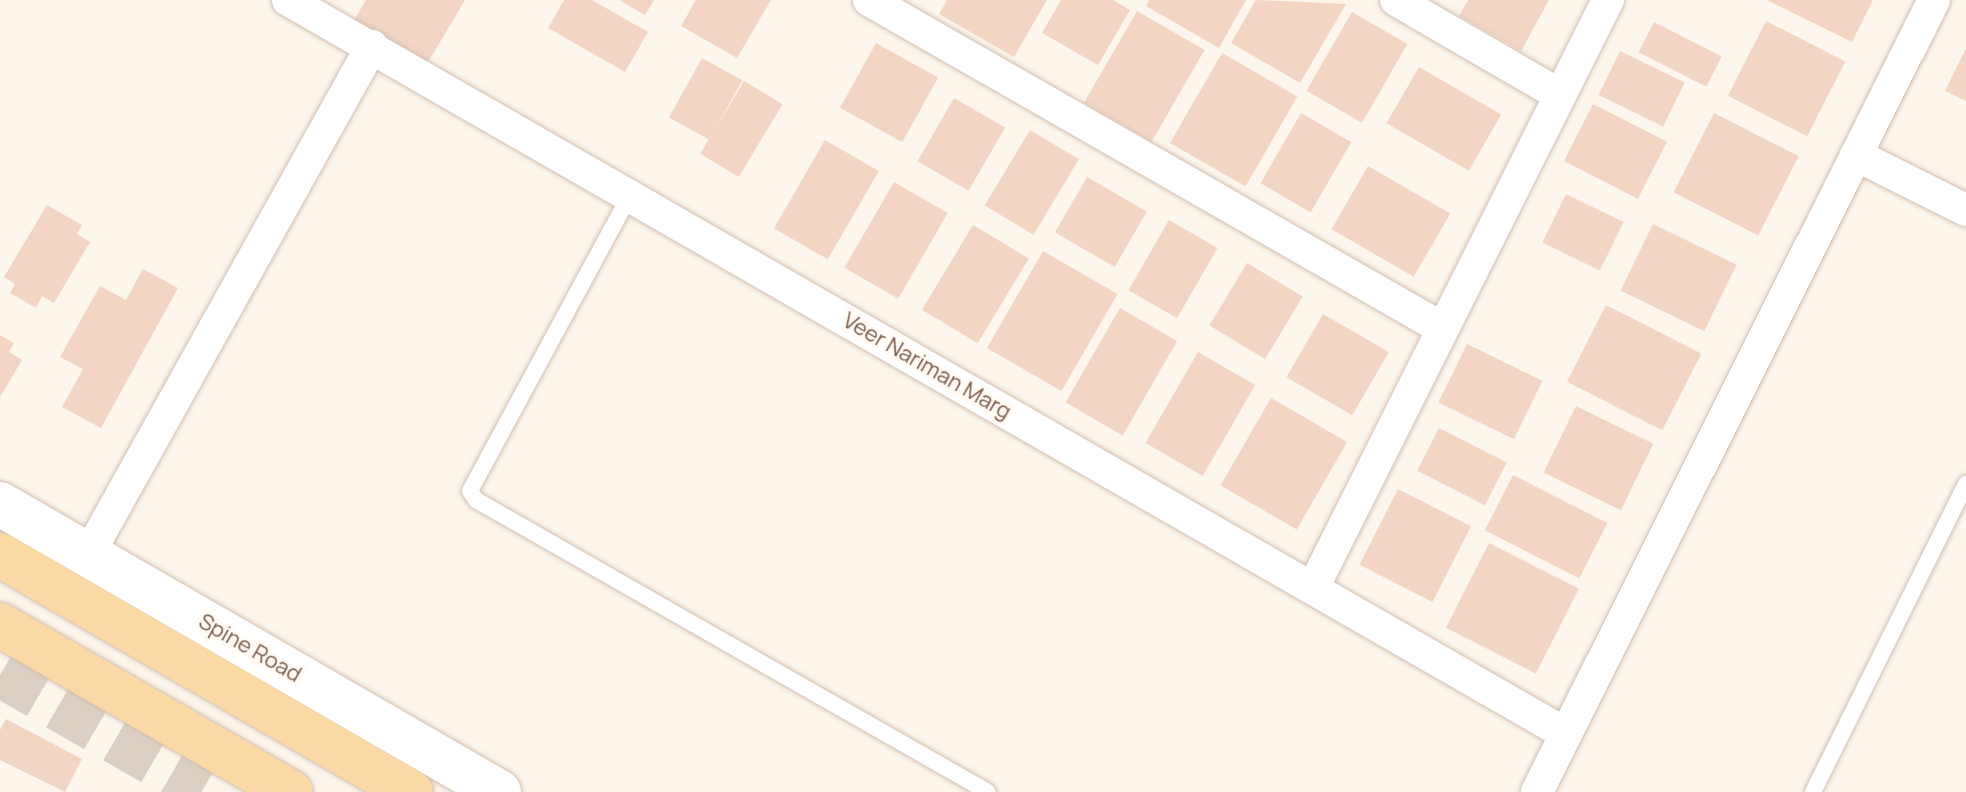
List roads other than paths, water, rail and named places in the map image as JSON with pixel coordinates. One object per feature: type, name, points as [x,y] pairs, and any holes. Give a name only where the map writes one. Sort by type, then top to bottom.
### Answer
[{"type":"main road","name":"Spine Road","points":[[0,555],[410,792]]},
{"type":"main road","points":[[0,625],[290,792]]},
{"type":"street","name":"Veer Nariman Marg","points":[[288,0],[1566,734]]},
{"type":"street","points":[[869,0],[1440,327]]},
{"type":"street","points":[[1396,0],[1558,94]]},
{"type":"street","points":[[1313,588],[1440,327],[1608,0]]},
{"type":"street","points":[[1537,792],[1934,0]]},
{"type":"street","points":[[88,555],[372,46]]},
{"type":"street","points":[[1856,155],[1966,210]]},
{"type":"street","name":"Spine Road","points":[[0,504],[499,792]]},
{"type":"lane","points":[[630,195],[470,491],[476,500],[988,792]]},
{"type":"lane","points":[[1813,792],[1966,484]]},
{"type":"tunnel","points":[[0,675],[202,792]]}]
